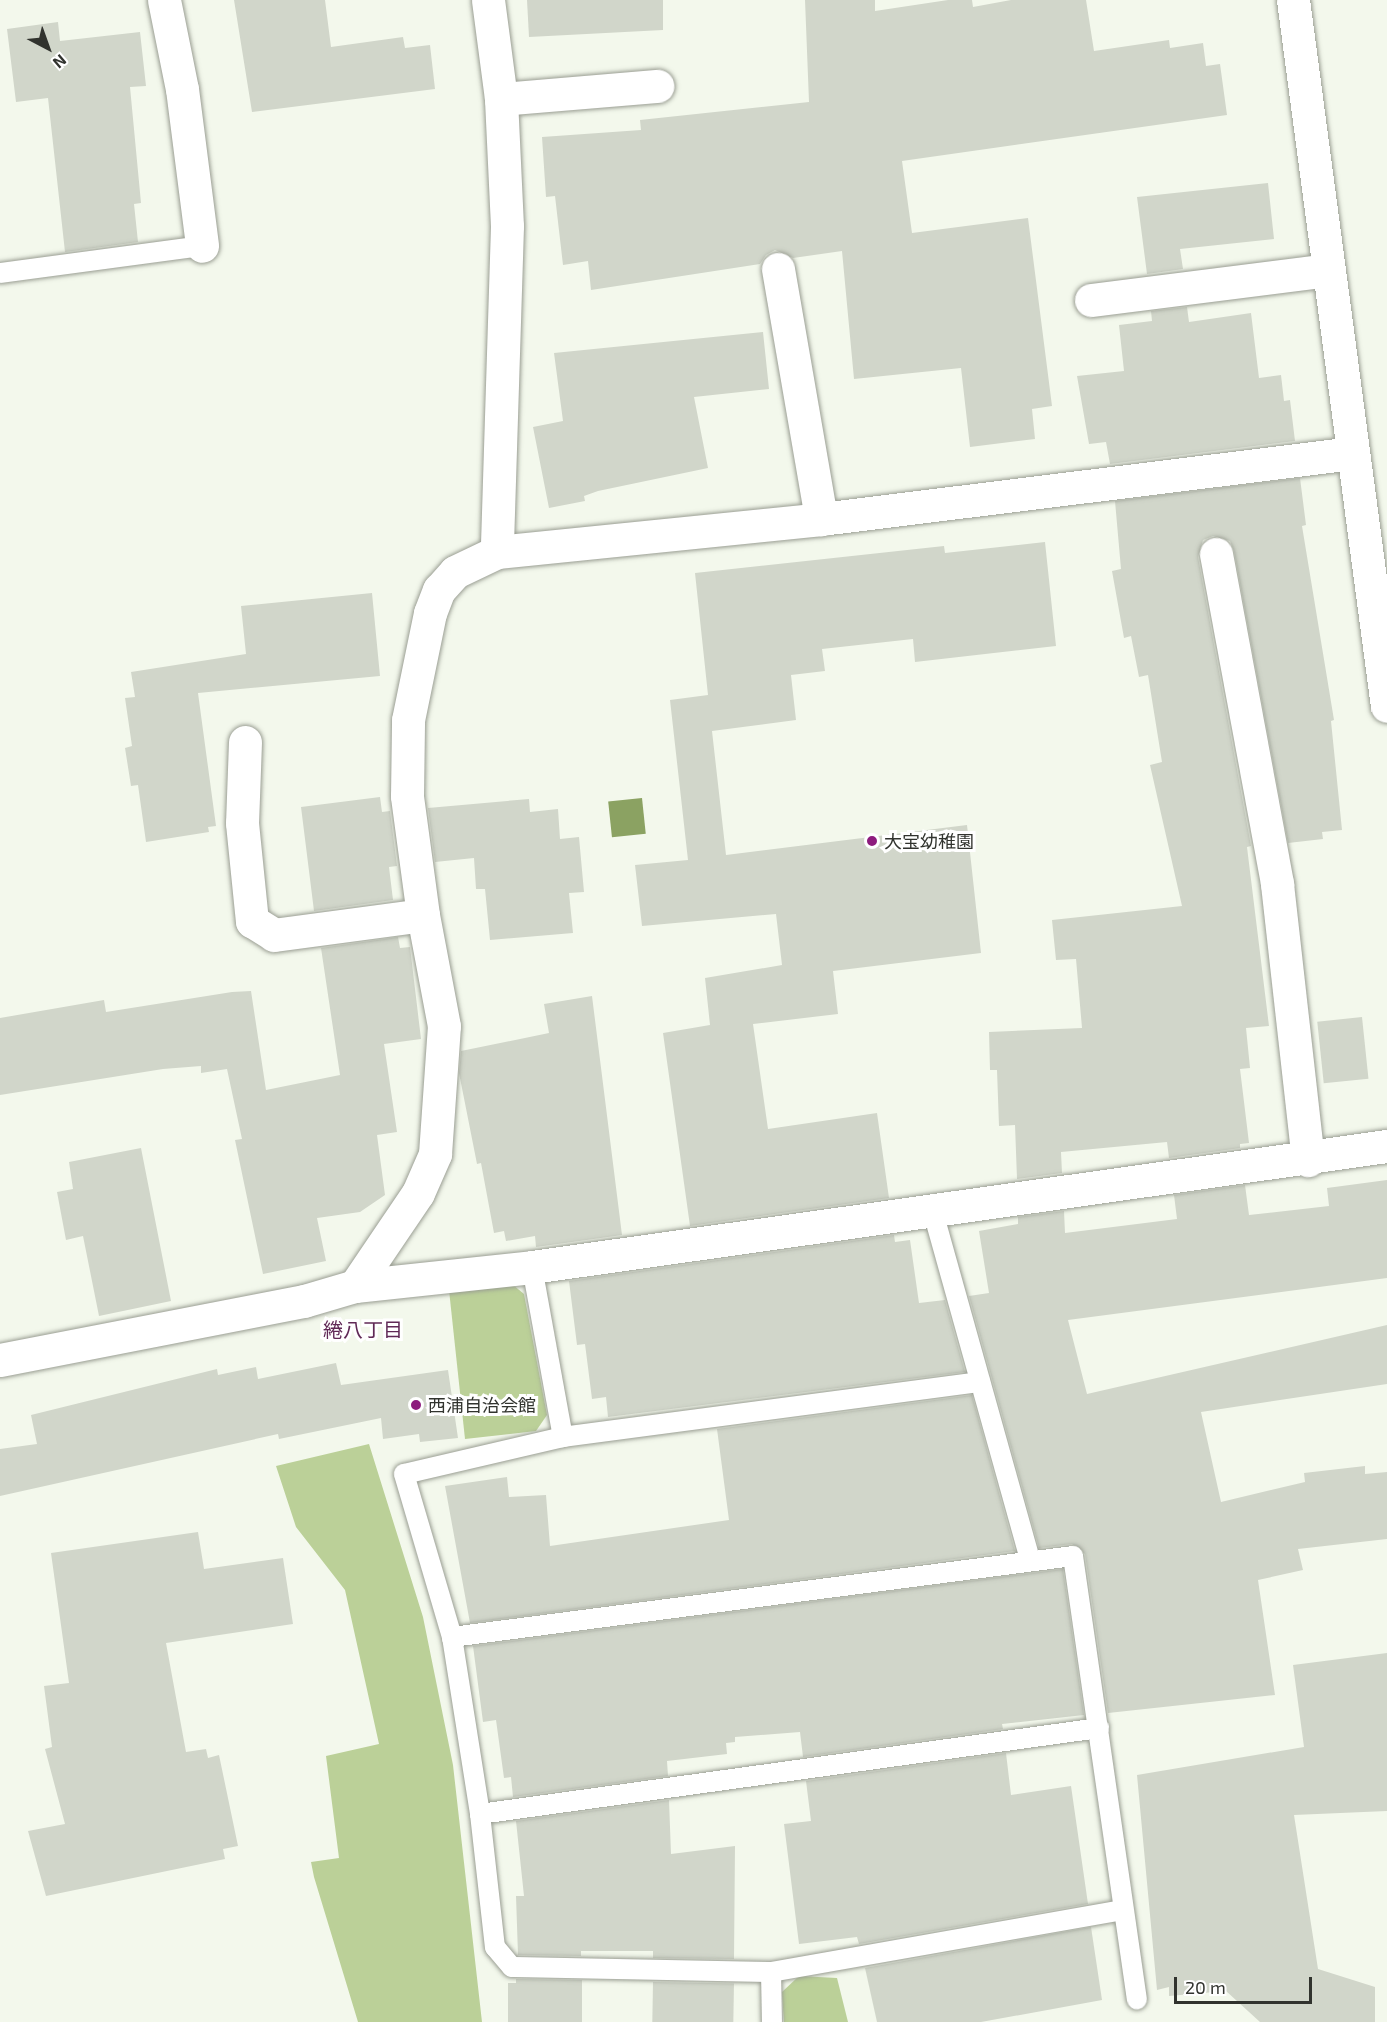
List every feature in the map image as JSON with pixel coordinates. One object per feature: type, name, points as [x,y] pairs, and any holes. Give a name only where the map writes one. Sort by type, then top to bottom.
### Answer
[{"type":"street","points":[[164,0],[182,89],[202,246]]},
{"type":"street","points":[[488,0],[501,99],[507,226],[497,552]]},
{"type":"street","points":[[1293,0],[1327,270],[1387,706]]},
{"type":"street","points":[[501,99],[657,86]]},
{"type":"street","points":[[778,270],[821,519]]},
{"type":"street","points":[[1091,300],[1327,270]]},
{"type":"street","points":[[354,1286],[418,1193],[435,1154],[444,1026],[423,915],[407,796],[408,720],[430,613],[439,590],[455,572],[497,552],[821,519],[1353,453]]},
{"type":"street","points":[[1216,554],[1277,884],[1308,1160]]},
{"type":"street","points":[[244,742],[242,823],[252,921],[274,935],[423,915]]},
{"type":"street","points":[[0,1360],[304,1301],[354,1286],[532,1267],[1308,1160],[1387,1146]]},
{"type":"lane","points":[[0,273],[202,246]]},
{"type":"lane","points":[[933,1212],[1030,1560]]},
{"type":"lane","points":[[532,1267],[563,1437]]},
{"type":"lane","points":[[980,1382],[563,1437],[404,1474],[452,1637],[480,1814],[495,1947],[512,1967],[771,1972],[1121,1910]]},
{"type":"lane","points":[[452,1637],[1073,1556],[1099,1728],[1121,1910],[1128,1930],[1137,1999]]},
{"type":"lane","points":[[480,1814],[1099,1728]]},
{"type":"lane","points":[[771,1972],[772,2022]]},
{"type":"shaded area","points":[[642,798],[646,834],[612,837],[608,802]]},
{"type":"shaded area","points":[[507,1280],[524,1294],[547,1415],[536,1431],[465,1439],[449,1290]]},
{"type":"shaded area","points":[[369,1444],[423,1617],[453,1765],[482,2022],[358,2022],[311,1862],[339,1858],[326,1756],[379,1744],[345,1590],[296,1527],[276,1466]]},
{"type":"shaded area","points":[[799,1976],[837,1978],[848,2022],[784,2022],[782,1992]]},
{"type":"building","points":[[234,0],[325,0],[331,47],[403,37],[405,48],[430,45],[435,89],[252,112]]},
{"type":"building","points":[[527,0],[663,0],[663,30],[529,37]]},
{"type":"building","points":[[805,0],[875,0],[875,11],[948,0],[972,0],[973,7],[1011,0],[1086,0],[1094,51],[1169,40],[1170,48],[1203,43],[1206,66],[1220,64],[1227,115],[902,161],[912,233],[1028,218],[1052,406],[1032,409],[1035,439],[970,447],[961,368],[854,379],[842,251],[793,258],[775,250],[766,255],[760,264],[591,290],[588,261],[563,265],[555,196],[546,197],[542,137],[641,130],[640,120],[809,102]]},
{"type":"building","points":[[58,22],[60,41],[140,32],[146,86],[130,87],[141,203],[134,204],[138,242],[65,252],[48,98],[16,102],[7,29]]},
{"type":"building","points":[[1268,183],[1274,239],[1180,249],[1183,269],[1147,274],[1137,197]]},
{"type":"building","points":[[1187,307],[1189,322],[1251,313],[1259,378],[1281,375],[1284,401],[1290,400],[1295,441],[1110,464],[1106,442],[1089,444],[1077,376],[1124,371],[1119,325],[1152,321],[1151,311]]},
{"type":"building","points":[[763,332],[769,389],[694,397],[708,468],[598,491],[584,496],[585,501],[549,508],[533,427],[563,421],[554,353]]},
{"type":"building","points":[[1300,478],[1306,525],[1302,526],[1334,720],[1331,721],[1342,830],[1322,832],[1323,839],[1288,843],[1234,551],[1230,541],[1213,536],[1203,540],[1198,557],[1251,846],[1247,847],[1269,1026],[1246,1028],[1250,1068],[1240,1069],[1249,1143],[1240,1144],[1240,1148],[1169,1158],[1167,1142],[1061,1152],[1062,1173],[1017,1179],[1015,1125],[999,1126],[997,1070],[990,1070],[989,1032],[1082,1028],[1076,959],[1056,960],[1052,920],[1182,906],[1150,765],[1162,762],[1148,675],[1139,677],[1131,636],[1124,638],[1112,571],[1121,569],[1115,501]]},
{"type":"building","points":[[1045,542],[1056,646],[915,662],[913,639],[822,649],[825,671],[791,675],[796,720],[712,731],[726,855],[967,825],[981,953],[833,971],[838,1014],[753,1024],[768,1129],[877,1113],[889,1198],[690,1226],[663,1033],[710,1025],[705,978],[782,965],[776,914],[642,926],[635,865],[688,860],[670,700],[708,695],[695,573],[944,546],[945,553]]},
{"type":"building","points":[[372,593],[380,676],[198,693],[216,826],[208,827],[209,832],[146,842],[138,785],[131,786],[125,748],[132,746],[125,698],[135,697],[131,672],[246,654],[241,606]]},
{"type":"building","points":[[380,797],[382,812],[390,811],[397,866],[389,867],[393,900],[314,911],[301,807]]},
{"type":"building","points":[[529,799],[530,812],[558,809],[560,839],[579,837],[584,892],[569,893],[573,933],[490,940],[485,889],[476,889],[474,858],[435,862],[428,808]]},
{"type":"building","points":[[398,937],[400,948],[410,947],[421,1039],[384,1044],[397,1132],[377,1135],[385,1195],[360,1212],[317,1218],[326,1261],[263,1274],[235,1140],[242,1139],[227,1069],[201,1073],[201,1066],[163,1069],[0,1095],[0,1018],[104,1000],[106,1012],[232,992],[251,991],[266,1090],[340,1075],[321,948]]},
{"type":"building","points":[[592,996],[622,1235],[536,1247],[535,1236],[506,1241],[504,1231],[494,1233],[481,1163],[477,1164],[459,1073],[461,1051],[549,1033],[544,1004]]},
{"type":"building","points":[[1362,1017],[1368,1079],[1324,1083],[1317,1022]]},
{"type":"building","points":[[141,1148],[171,1301],[99,1316],[83,1236],[66,1240],[57,1192],[73,1189],[69,1162]]},
{"type":"building","points":[[1387,1180],[1387,1278],[1068,1320],[1087,1394],[1387,1325],[1387,1384],[1201,1412],[1221,1502],[1305,1482],[1304,1473],[1365,1466],[1365,1474],[1387,1472],[1387,1539],[1298,1549],[1303,1570],[1258,1580],[1275,1695],[1108,1713],[1085,1554],[1072,1544],[1039,1548],[969,1296],[989,1293],[979,1231],[1018,1224],[1018,1217],[1064,1211],[1065,1233],[1177,1219],[1174,1195],[1245,1185],[1249,1215],[1329,1206],[1327,1188]]},
{"type":"building","points":[[894,1235],[895,1242],[910,1240],[919,1303],[945,1300],[965,1372],[608,1417],[606,1397],[592,1399],[585,1344],[577,1345],[569,1281]]},
{"type":"building","points":[[336,1363],[341,1385],[448,1370],[458,1438],[420,1442],[419,1434],[383,1439],[381,1418],[279,1439],[278,1434],[0,1496],[0,1449],[37,1444],[31,1415],[217,1369],[218,1375],[256,1367],[258,1379]]},
{"type":"building","points":[[972,1395],[1015,1551],[470,1623],[445,1486],[507,1477],[509,1497],[546,1495],[550,1546],[729,1520],[717,1429]]},
{"type":"building","points":[[198,1532],[204,1569],[283,1558],[293,1624],[166,1643],[186,1752],[206,1749],[208,1758],[219,1755],[238,1846],[223,1849],[225,1859],[46,1896],[28,1831],[65,1824],[45,1749],[52,1747],[44,1686],[69,1683],[51,1553]]},
{"type":"building","points":[[1063,1569],[1084,1715],[1002,1724],[1003,1729],[803,1757],[800,1732],[735,1737],[735,1742],[726,1743],[727,1754],[667,1761],[668,1776],[513,1797],[511,1777],[504,1778],[496,1720],[483,1722],[473,1646]]},
{"type":"building","points":[[1387,1653],[1387,1811],[1294,1815],[1318,1969],[1375,1987],[1375,2022],[1260,2022],[1226,1991],[1169,1996],[1169,1987],[1157,1990],[1137,1775],[1304,1747],[1293,1665]]},
{"type":"building","points":[[1006,1753],[1011,1795],[1071,1786],[1088,1904],[859,1944],[857,1937],[799,1944],[784,1824],[811,1821],[806,1781]]},
{"type":"building","points":[[669,1800],[671,1854],[735,1846],[734,1959],[653,1958],[653,1951],[581,1951],[581,1956],[518,1955],[516,1896],[524,1896],[516,1821]]},
{"type":"building","points":[[1091,1927],[1102,2000],[981,2022],[877,2022],[865,1968]]},
{"type":"building","points":[[516,1979],[582,1980],[582,2022],[508,2022],[508,1983],[516,1983]]},
{"type":"building","points":[[653,1982],[734,1983],[733,2022],[652,2022]]},
{"type":"place","name":"大宝幼稚園","points":[[872,841]]},
{"type":"place","name":"西浦自治会館","points":[[416,1405]]},
{"type":"district","name":"綣八丁目","points":[[363,1329]]}]
